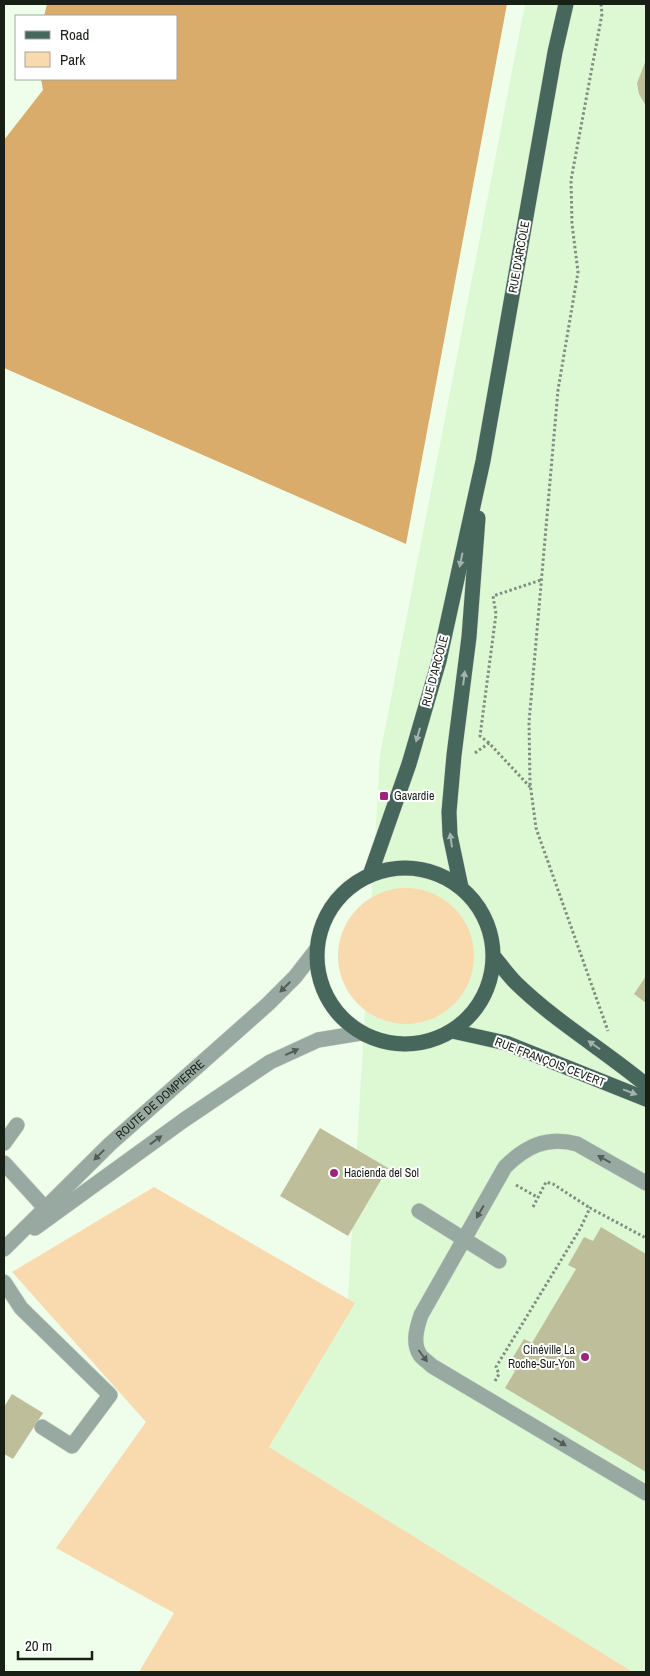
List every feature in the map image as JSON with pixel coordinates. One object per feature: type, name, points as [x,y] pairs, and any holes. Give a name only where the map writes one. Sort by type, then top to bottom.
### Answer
[{"type":"main road","name":"RUE D'ARCOLE","points":[[555,52],[560,4]]},
{"type":"main road","name":"RUE D'ARCOLE","points":[[370,875],[409,764],[439,661],[483,461],[555,52],[566,4]]},
{"type":"main road","name":"RUE D'ARCOLE","points":[[461,888],[450,835],[449,812],[454,754],[469,638],[483,461]]},
{"type":"main road","points":[[393,868],[417,868],[440,875],[461,888],[479,907],[490,931],[494,957],[489,986],[474,1012],[452,1031],[430,1041],[407,1044],[383,1042],[361,1033],[342,1018],[327,998],[318,975],[316,950],[321,927],[333,905],[349,888],[370,875],[393,868]]},
{"type":"main road","name":"RUE FRANÇOIS CEVERT","points":[[494,957],[516,982],[539,1003],[569,1027],[615,1059],[646,1085]]},
{"type":"main road","name":"RUE FRANÇOIS CEVERT","points":[[452,1031],[506,1043],[646,1099]]},
{"type":"street","name":"ROUTE DE DOMPIERRE","points":[[4,1250],[110,1144],[268,1004],[295,977],[316,950]]},
{"type":"street","name":"ROUTE DE DOMPIERRE","points":[[4,1250],[184,1120],[270,1062],[318,1040],[361,1033]]},
{"type":"street","points":[[4,1144],[18,1125]]},
{"type":"street","points":[[646,1183],[577,1144],[565,1141],[537,1144],[505,1167],[421,1315],[416,1329],[416,1342],[420,1354],[432,1366],[486,1396],[646,1493]]},
{"type":"street","points":[[4,1163],[45,1208]]},
{"type":"street","points":[[419,1211],[499,1262]]},
{"type":"street","points":[[4,1282],[20,1308],[110,1395],[72,1446],[42,1427]]},
{"type":"path","points":[[602,4],[602,14],[570,180],[572,224],[578,272],[558,390],[529,722],[531,788],[536,828],[610,1035]]},
{"type":"path","points":[[531,788],[489,743],[480,736],[496,614],[493,596],[541,580]]},
{"type":"path","points":[[472,756],[489,743]]},
{"type":"path","points":[[533,1207],[546,1182],[553,1184],[590,1208],[646,1238]]},
{"type":"path","points":[[486,1396],[499,1374],[496,1368],[580,1229],[590,1208]]},
{"type":"shaded area","points":[[47,4],[507,4],[406,544],[4,368],[4,140],[43,90],[41,80],[178,80],[178,15],[44,15]]},
{"type":"shaded area","points":[[525,4],[646,4],[646,1672],[633,1672],[269,1447],[347,1315],[380,755]]},
{"type":"green space","points":[[406,888],[432,893],[444,899],[454,908],[463,918],[469,930],[474,956],[469,982],[463,994],[454,1004],[444,1013],[432,1019],[406,1024],[380,1019],[368,1013],[358,1004],[349,994],[343,982],[338,956],[343,930],[349,918],[358,908],[368,899],[380,893]]},
{"type":"green space","points":[[154,1187],[355,1303],[269,1447],[633,1672],[139,1672],[174,1613],[56,1548],[146,1422],[12,1272]]},
{"type":"building","points":[[646,60],[646,106],[639,94],[637,83]]},
{"type":"building","points":[[646,976],[646,1003],[634,994]]},
{"type":"building","points":[[320,1128],[388,1168],[348,1236],[280,1196]]},
{"type":"building","name":"Cinéville La Roche-Sur-Yon","points":[[601,1227],[646,1254],[646,1472],[505,1388],[515,1371],[507,1367],[524,1339],[532,1343],[576,1269],[568,1265],[584,1237],[593,1241]]},
{"type":"building","points":[[12,1394],[43,1413],[13,1459],[4,1454],[4,1407]]},
{"type":"place","name":"Gavardie","points":[[384,796]]},
{"type":"place","name":"Hacienda del Sol","points":[[334,1173]]},
{"type":"place","name":"Cinéville La Roche-Sur-Yon","points":[[585,1357]]}]
